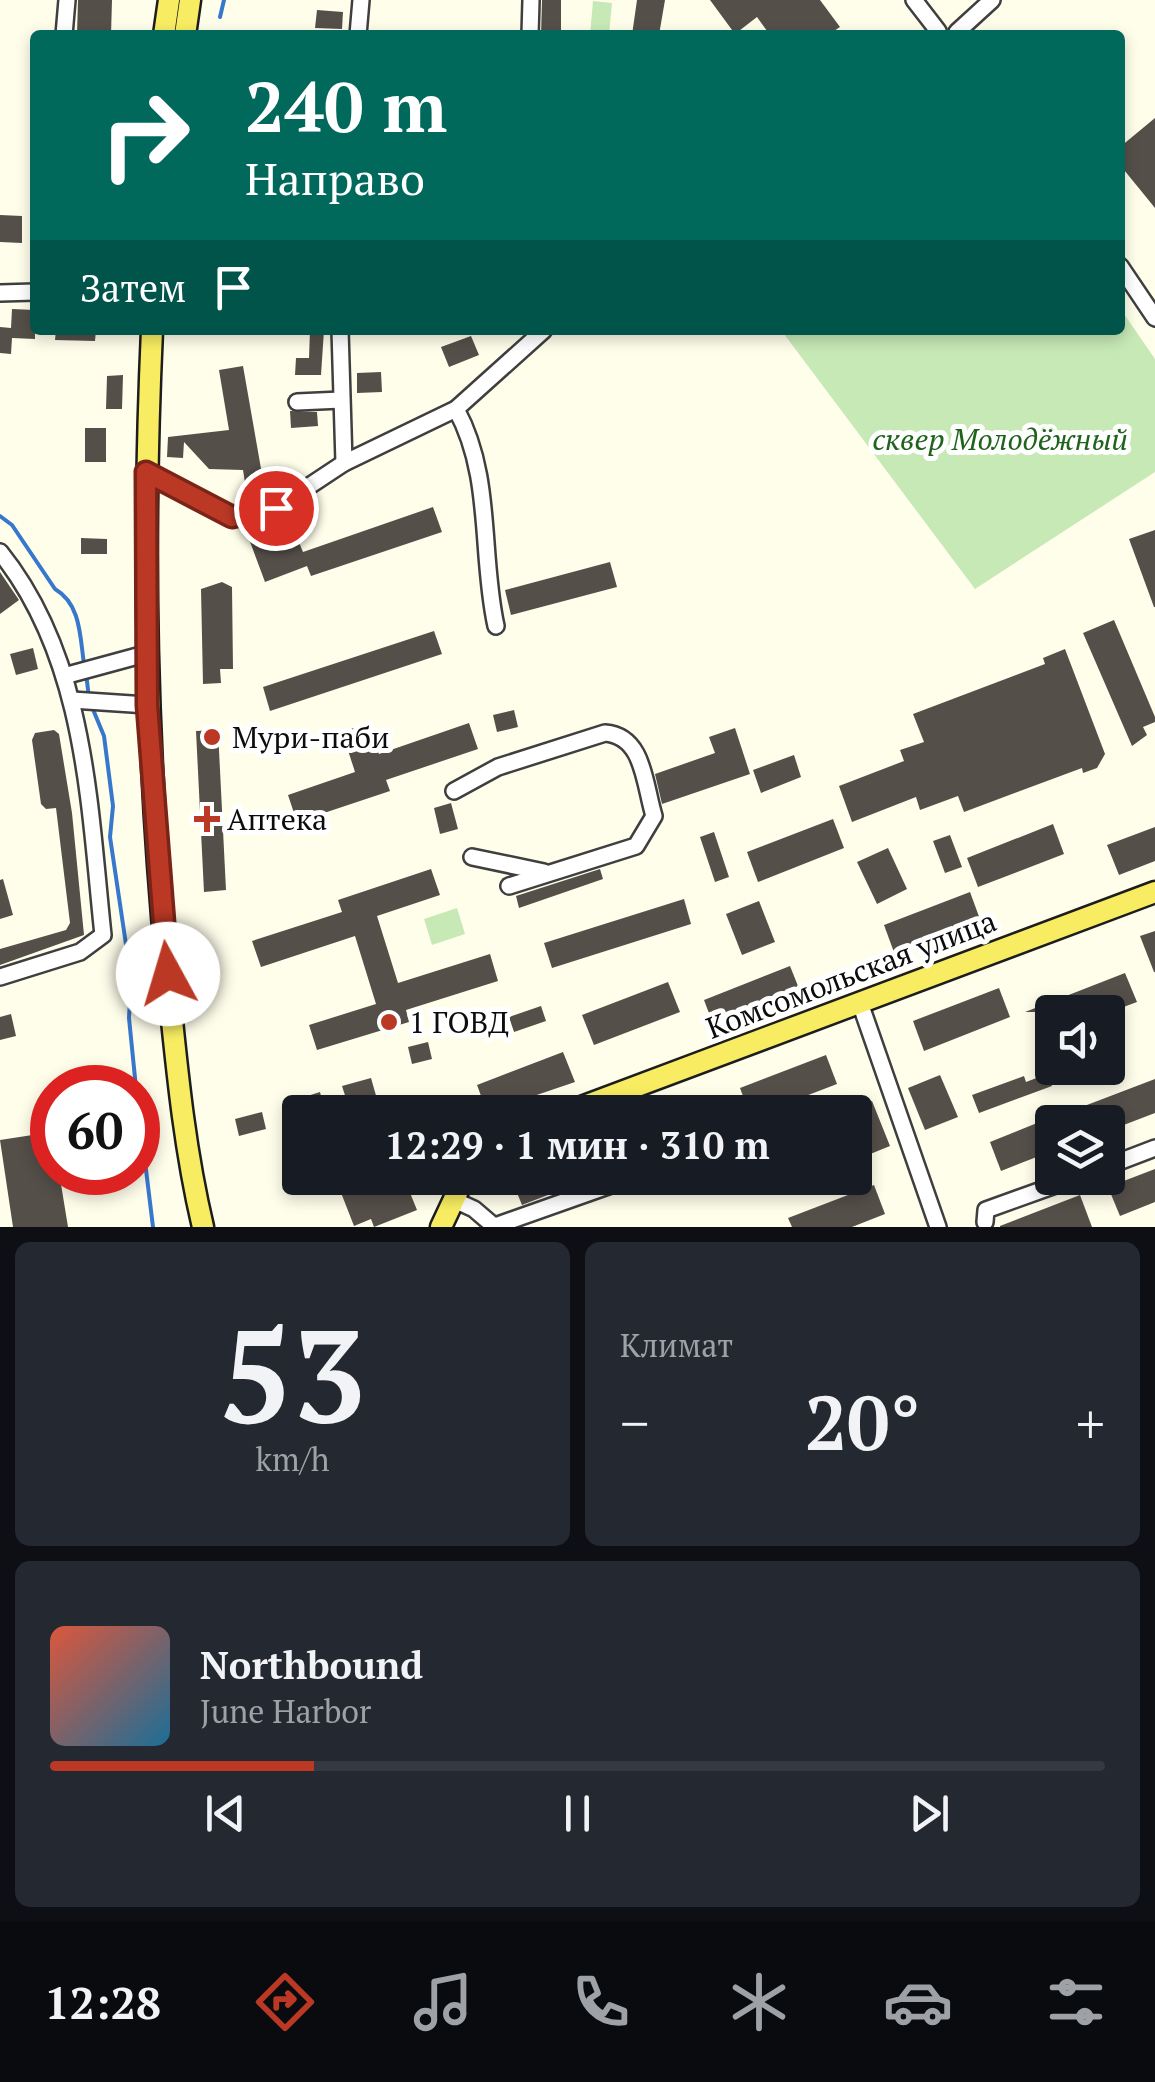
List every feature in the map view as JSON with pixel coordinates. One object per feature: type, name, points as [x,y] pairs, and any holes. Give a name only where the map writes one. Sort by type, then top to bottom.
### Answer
[{"type":"main road","points":[[165,30],[169,0]]},
{"type":"main road","points":[[186,30],[190,0]]},
{"type":"main road","points":[[152,335],[146,472],[147,705],[179,1100],[203,1227]]},
{"type":"main road","name":"Комсомольская улица","points":[[614,1095],[1155,892]]},
{"type":"main road","points":[[441,1227],[454,1195]]},
{"type":"street","points":[[64,30],[66,0]]},
{"type":"street","points":[[358,30],[361,0]]},
{"type":"street","points":[[530,30],[532,0]]},
{"type":"street","points":[[914,0],[938,30]]},
{"type":"street","points":[[962,30],[988,2]]},
{"type":"street","points":[[1125,273],[1155,318]]},
{"type":"street","points":[[0,294],[30,292]]},
{"type":"street","points":[[340,335],[344,463]]},
{"type":"street","points":[[146,472],[210,509],[232,517],[252,516],[276,508],[344,463],[456,410],[538,335]]},
{"type":"street","points":[[297,402],[341,400]]},
{"type":"street","points":[[456,410],[471,436],[479,471],[488,589],[496,626]]},
{"type":"street","points":[[0,552],[38,606],[82,699],[103,935],[80,952],[0,977]]},
{"type":"street","points":[[72,674],[145,654]]},
{"type":"street","points":[[82,699],[147,705]]},
{"type":"street","points":[[454,791],[498,768],[605,733],[622,734],[633,743],[654,816],[636,846],[509,886]]},
{"type":"street","points":[[472,856],[548,873]]},
{"type":"street","points":[[860,1003],[938,1227]]},
{"type":"street","points":[[1125,1159],[1155,1148]]},
{"type":"street","points":[[985,1222],[986,1210],[1035,1192]]},
{"type":"street","points":[[452,1198],[474,1209],[495,1227],[583,1195]]},
{"type":"green space","points":[[593,1],[612,3],[609,30],[590,30]]},
{"type":"green space","name":"сквер Молодёжный","points":[[1125,315],[1155,359],[1155,472],[975,589],[785,335],[1125,335]]},
{"type":"green space","points":[[457,908],[465,934],[432,945],[424,919]]},
{"type":"building","points":[[78,0],[112,0],[111,30],[77,30]]},
{"type":"building","points":[[542,0],[561,0],[561,30],[541,30]]},
{"type":"building","points":[[637,0],[665,0],[660,30],[633,30]]},
{"type":"building","points":[[710,0],[820,0],[840,27],[766,30],[757,17],[740,30],[732,30]]},
{"type":"building","points":[[317,10],[343,12],[342,29],[315,28]]},
{"type":"building","points":[[1155,118],[1155,208],[1125,171],[1125,143]]},
{"type":"building","points":[[0,215],[22,216],[22,243],[0,242]]},
{"type":"building","points":[[12,309],[30,310],[30,335],[35,335],[35,339],[12,338],[11,354],[0,353],[0,327],[11,328]]},
{"type":"building","points":[[56,335],[96,335],[95,341],[55,340]]},
{"type":"building","points":[[310,335],[324,335],[321,375],[295,375],[296,358],[309,358]]},
{"type":"building","points":[[471,336],[479,355],[449,367],[441,347]]},
{"type":"building","points":[[243,366],[263,480],[245,483],[243,470],[209,469],[184,442],[183,458],[167,457],[168,437],[229,430],[219,370]]},
{"type":"building","points":[[381,372],[382,392],[357,393],[357,373]]},
{"type":"building","points":[[123,375],[122,409],[106,409],[107,376]]},
{"type":"building","points":[[290,411],[317,412],[318,426],[291,428]]},
{"type":"building","points":[[85,428],[106,428],[106,462],[85,462]]},
{"type":"building","points":[[433,507],[442,532],[311,576],[307,566],[265,582],[249,539],[291,523],[303,552]]},
{"type":"building","points":[[1155,530],[1155,607],[1154,607],[1129,539]]},
{"type":"building","points":[[81,538],[107,539],[107,554],[81,554]]},
{"type":"building","points":[[610,562],[617,587],[511,615],[505,590]]},
{"type":"building","points":[[0,572],[19,600],[0,614]]},
{"type":"building","points":[[222,582],[232,587],[233,669],[220,669],[221,683],[203,684],[201,589]]},
{"type":"building","points":[[1114,620],[1155,717],[1155,722],[1143,727],[1147,735],[1132,746],[1083,633]]},
{"type":"building","points":[[434,631],[442,654],[270,711],[263,687]]},
{"type":"building","points":[[33,648],[38,669],[16,675],[10,654]]},
{"type":"building","points":[[1065,649],[1105,754],[1097,768],[1083,773],[1082,768],[964,812],[958,796],[920,810],[916,797],[852,822],[839,786],[904,761],[900,750],[924,742],[913,714],[1045,664],[1043,658]]},
{"type":"building","points":[[514,710],[518,727],[497,732],[493,715]]},
{"type":"building","points":[[369,723],[379,754],[469,723],[478,749],[386,780],[390,791],[297,822],[288,795],[355,772],[342,732]]},
{"type":"building","points":[[735,728],[750,774],[662,804],[655,774],[715,753],[709,737]]},
{"type":"building","points":[[54,730],[59,734],[72,813],[84,935],[0,965],[0,949],[66,930],[70,923],[56,808],[46,809],[41,804],[32,740],[35,733]]},
{"type":"building","points":[[218,730],[226,890],[204,892],[196,731]]},
{"type":"building","points":[[794,755],[801,777],[761,793],[753,770]]},
{"type":"building","points":[[451,803],[458,829],[440,834],[434,808]]},
{"type":"building","points":[[833,819],[844,848],[758,882],[747,852]]},
{"type":"building","points":[[1053,824],[1064,854],[978,887],[967,858]]},
{"type":"building","points":[[1155,827],[1155,861],[1119,875],[1107,845]]},
{"type":"building","points":[[714,832],[729,877],[715,882],[700,837]]},
{"type":"building","points":[[950,835],[962,867],[945,873],[933,841]]},
{"type":"building","points":[[888,848],[907,889],[877,904],[857,862]]},
{"type":"building","points":[[431,869],[440,895],[377,916],[398,983],[490,954],[498,981],[406,1010],[409,1022],[317,1050],[309,1025],[376,1004],[355,936],[261,967],[252,941],[342,912],[338,900]]},
{"type":"building","points":[[600,869],[603,879],[519,908],[516,896]]},
{"type":"building","points":[[3,879],[13,915],[0,919],[0,880]]},
{"type":"building","points":[[970,892],[981,922],[895,955],[884,925]]},
{"type":"building","points":[[684,899],[691,924],[552,968],[544,943]]},
{"type":"building","points":[[759,901],[775,942],[742,955],[726,914]]},
{"type":"building","points":[[1155,931],[1155,972],[1154,972],[1140,936]]},
{"type":"building","points":[[790,966],[802,996],[715,1029],[704,1000]]},
{"type":"building","points":[[1125,973],[1137,1002],[1125,1006],[1125,995],[1069,995]]},
{"type":"building","points":[[668,982],[680,1012],[594,1045],[582,1015]]},
{"type":"building","points":[[999,988],[1010,1017],[924,1051],[913,1021]]},
{"type":"building","points":[[541,1006],[546,1021],[514,1032],[509,1017]]},
{"type":"building","points":[[11,1014],[16,1036],[0,1040],[0,1017]]},
{"type":"building","points":[[428,1042],[432,1059],[412,1064],[408,1047]]},
{"type":"building","points":[[563,1052],[575,1082],[537,1095],[481,1095],[477,1085]]},
{"type":"building","points":[[826,1055],[837,1084],[808,1095],[743,1095],[740,1088]]},
{"type":"building","points":[[940,1075],[958,1117],[925,1130],[908,1088]]},
{"type":"building","points":[[1024,1076],[1026,1082],[1035,1079],[1035,1085],[1052,1086],[979,1113],[972,1095]]},
{"type":"building","points":[[371,1078],[376,1095],[345,1095],[342,1086]]},
{"type":"building","points":[[1155,1079],[1155,1113],[1125,1124],[1125,1105],[1087,1105]]},
{"type":"building","points":[[872,1101],[890,1146],[872,1153]]},
{"type":"building","points":[[262,1112],[266,1129],[239,1136],[235,1119]]},
{"type":"building","points":[[1035,1124],[1035,1158],[1001,1171],[990,1142]]},
{"type":"building","points":[[30,1135],[30,1195],[63,1195],[68,1227],[13,1227],[0,1140]]},
{"type":"building","points":[[1155,1169],[1155,1202],[1120,1216],[1111,1195],[1125,1195],[1125,1180]]},
{"type":"building","points":[[872,1186],[885,1214],[852,1227],[792,1227],[788,1218],[848,1195],[872,1195]]},
{"type":"building","points":[[342,1195],[411,1195],[417,1210],[374,1227],[371,1219],[354,1226]]},
{"type":"building","points":[[518,1195],[548,1195],[522,1205]]},
{"type":"building","points":[[1080,1195],[1092,1227],[1000,1227]]},
{"type":"waterway","points":[[220,17],[224,0]]},
{"type":"waterway","points":[[0,516],[12,525],[55,589],[70,603],[78,622],[84,664]]},
{"type":"waterway","points":[[86,673],[89,698]]},
{"type":"waterway","points":[[92,707],[104,736],[113,806],[110,837],[131,978],[129,1018],[134,1065]]},
{"type":"waterway","points":[[149,1195],[153,1227]]},
{"type":"place","name":"Мури-паби","points":[[212,737]]},
{"type":"place","name":"Аптека","points":[[207,819]]},
{"type":"place","name":"1 ГОВД","points":[[389,1022]]},
{"type":"route","points":[[168,974],[147,705],[146,472],[210,509],[232,517],[252,516],[276,508]]}]
